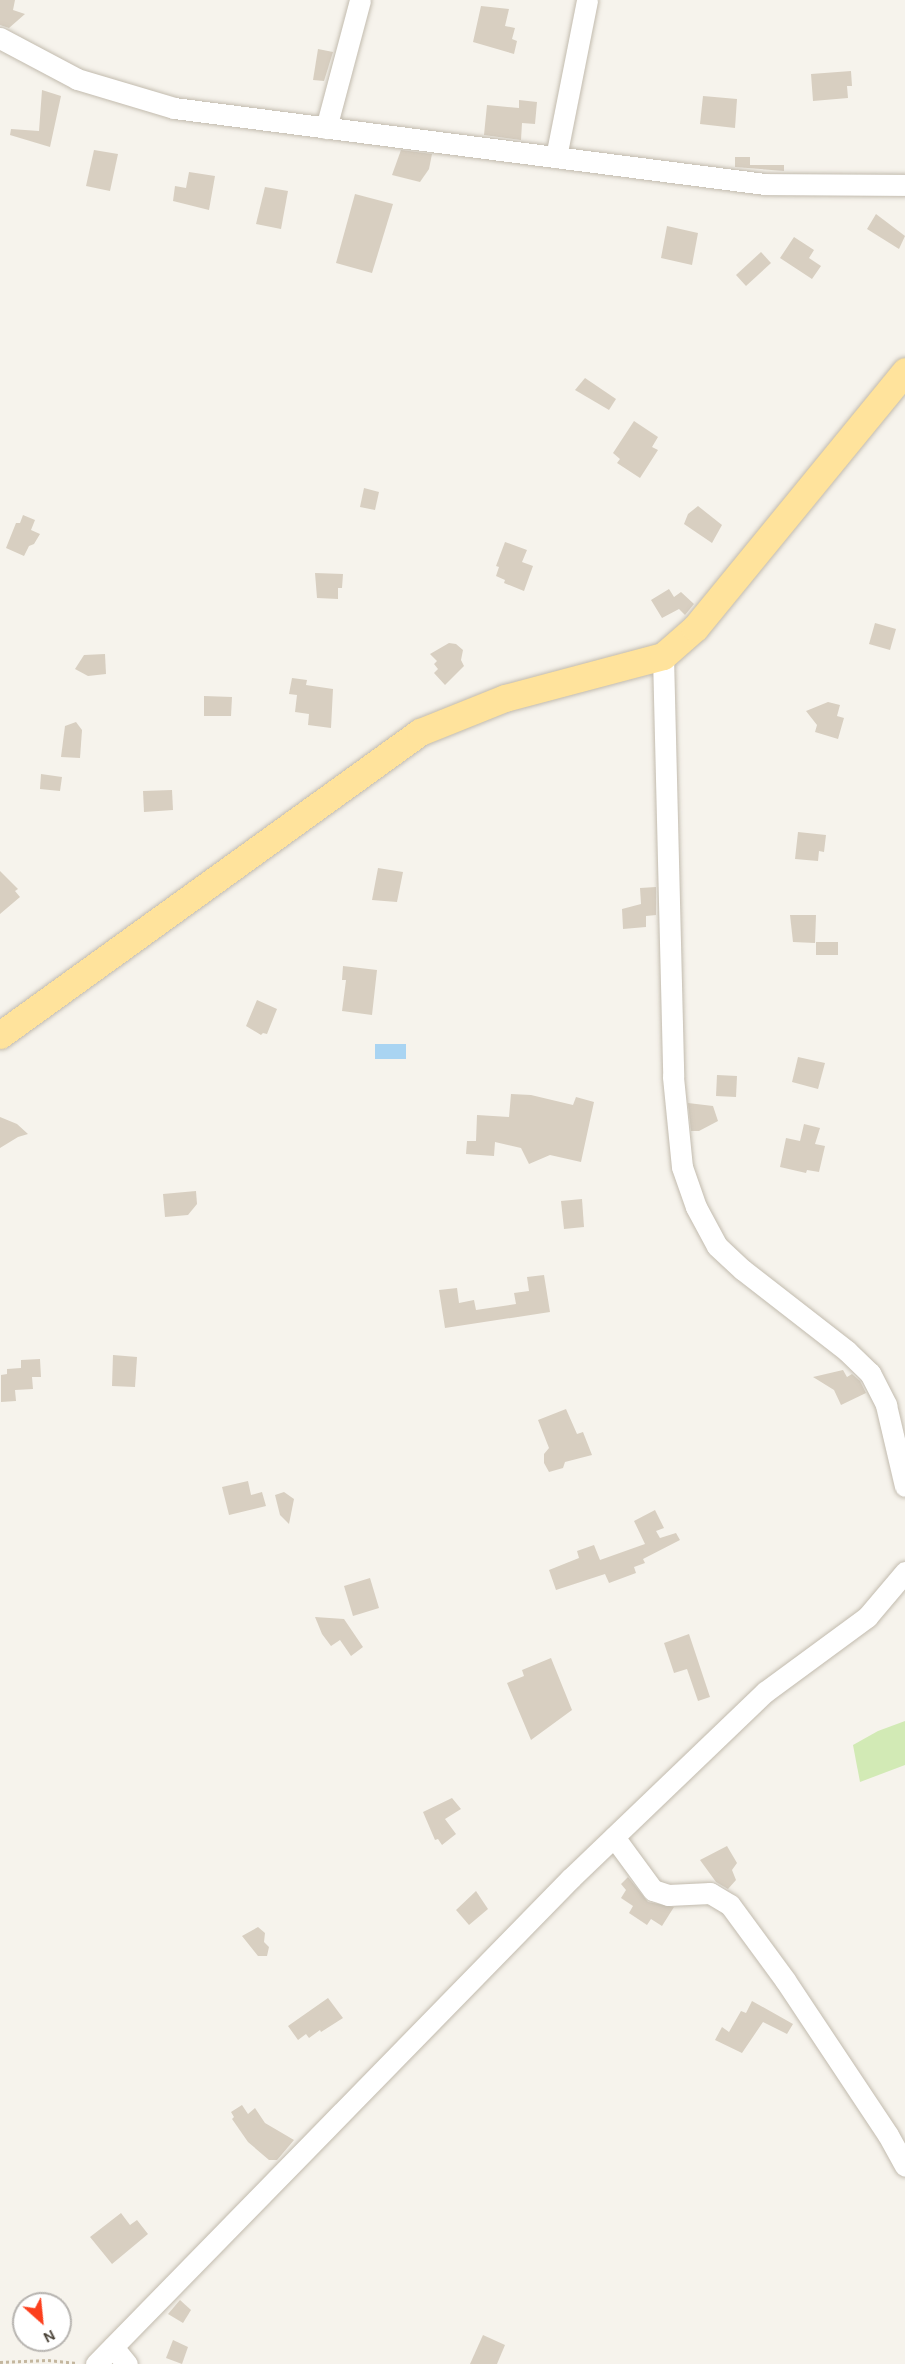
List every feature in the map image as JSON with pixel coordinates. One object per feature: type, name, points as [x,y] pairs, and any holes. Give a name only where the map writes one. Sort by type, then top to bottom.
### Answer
[{"type":"main road","points":[[0,1035],[420,732],[505,698],[663,656],[695,628],[905,370]]},
{"type":"street","points":[[326,128],[360,0]]},
{"type":"street","points":[[556,157],[587,0]]},
{"type":"street","points":[[0,38],[77,79],[174,108],[765,184],[905,185]]},
{"type":"street","points":[[663,656],[673,1077],[682,1167],[696,1207],[717,1246],[743,1270],[847,1351],[870,1373],[886,1405],[905,1486]]},
{"type":"street","points":[[96,2364],[521,1927],[765,1692],[867,1617],[905,1572]]},
{"type":"street","points":[[614,1837],[652,1890],[668,1895],[710,1893],[730,1905],[784,1980],[888,2135],[905,2166]]},
{"type":"street","points":[[113,2347],[127,2364]]},
{"type":"path","points":[[0,2362],[48,2360],[82,2364]]},
{"type":"green space","points":[[905,1721],[905,1765],[860,1782],[853,1745],[878,1731]]},
{"type":"water","points":[[375,1044],[406,1044],[406,1059],[375,1059]]},
{"type":"building","points":[[0,0],[15,0],[13,10],[25,14],[9,28],[0,25]]},
{"type":"building","points":[[481,6],[509,9],[505,26],[515,28],[512,39],[517,41],[514,54],[473,42]]},
{"type":"building","points":[[318,49],[333,52],[324,81],[313,80]]},
{"type":"building","points":[[851,71],[852,86],[847,86],[848,98],[813,101],[811,74]]},
{"type":"building","points":[[42,90],[61,96],[50,147],[10,135],[11,129],[39,131]]},
{"type":"building","points":[[703,96],[737,99],[735,128],[700,124]]},
{"type":"building","points":[[519,100],[537,102],[535,124],[522,123],[521,140],[484,135],[487,105],[519,108]]},
{"type":"building","points":[[94,150],[118,154],[110,191],[86,186]]},
{"type":"building","points":[[401,150],[432,154],[429,169],[420,182],[392,175]]},
{"type":"building","points":[[735,157],[750,157],[750,165],[784,165],[784,171],[735,167]]},
{"type":"building","points":[[189,172],[215,176],[209,210],[173,201],[175,186],[186,188]]},
{"type":"building","points":[[265,187],[288,191],[281,229],[256,224]]},
{"type":"building","points":[[355,194],[393,204],[372,273],[336,263]]},
{"type":"building","points":[[876,214],[905,236],[899,249],[867,229]]},
{"type":"building","points":[[667,226],[698,233],[692,265],[661,258]]},
{"type":"building","points":[[794,237],[814,250],[809,258],[821,266],[812,279],[780,258]]},
{"type":"building","points":[[761,252],[771,263],[746,286],[736,275]]},
{"type":"building","points":[[585,378],[616,399],[609,410],[575,390]]},
{"type":"building","points":[[634,421],[658,437],[652,447],[658,450],[640,478],[617,463],[620,459],[613,453]]},
{"type":"building","points":[[364,488],[379,492],[375,510],[360,507]]},
{"type":"building","points":[[698,506],[722,525],[712,543],[684,524],[688,514]]},
{"type":"building","points":[[23,515],[35,520],[31,530],[40,534],[34,544],[29,546],[24,556],[6,548],[16,523],[20,523]]},
{"type":"building","points":[[505,542],[527,550],[522,562],[533,566],[524,591],[504,583],[505,580],[496,576],[499,567],[496,566]]},
{"type":"building","points":[[315,573],[343,574],[342,588],[338,588],[338,599],[317,598]]},
{"type":"building","points":[[669,589],[674,597],[681,592],[694,604],[685,615],[679,609],[662,618],[651,600]]},
{"type":"building","points":[[875,623],[896,629],[890,650],[869,644]]},
{"type":"building","points":[[449,643],[456,644],[463,650],[461,660],[464,666],[445,685],[434,673],[438,669],[434,664],[437,661],[430,654]]},
{"type":"building","points":[[105,654],[106,674],[88,676],[75,669],[84,655]]},
{"type":"building","points":[[292,678],[307,680],[306,685],[333,689],[331,728],[308,725],[309,714],[295,712],[297,695],[289,694]]},
{"type":"building","points":[[204,696],[232,697],[231,716],[204,716]]},
{"type":"building","points":[[828,702],[840,705],[837,716],[844,718],[838,739],[815,732],[817,725],[806,711]]},
{"type":"building","points":[[76,722],[82,730],[80,758],[61,757],[65,726]]},
{"type":"building","points":[[41,774],[62,777],[60,791],[40,789]]},
{"type":"building","points":[[172,790],[173,810],[144,812],[143,791]]},
{"type":"building","points":[[798,832],[826,835],[824,852],[819,851],[818,861],[795,859]]},
{"type":"building","points":[[378,868],[403,872],[397,902],[372,900]]},
{"type":"building","points":[[0,871],[18,889],[15,891],[20,897],[0,914]]},
{"type":"building","points":[[656,887],[656,915],[646,916],[646,927],[623,929],[622,909],[641,904],[640,888]]},
{"type":"building","points":[[790,915],[816,915],[815,943],[793,942]]},
{"type":"building","points":[[816,942],[838,942],[838,955],[816,955]]},
{"type":"building","points":[[343,966],[377,970],[372,1015],[342,1011],[346,980],[342,980]]},
{"type":"building","points":[[257,1000],[277,1009],[267,1034],[261,1035],[246,1026]]},
{"type":"building","points":[[798,1057],[825,1063],[818,1089],[792,1082]]},
{"type":"building","points":[[717,1075],[737,1076],[736,1097],[716,1096]]},
{"type":"building","points":[[511,1094],[531,1095],[573,1105],[576,1097],[594,1102],[581,1162],[550,1155],[529,1164],[521,1148],[495,1142],[494,1156],[466,1154],[467,1141],[476,1141],[477,1115],[509,1117]]},
{"type":"building","points":[[688,1103],[713,1106],[718,1121],[699,1131],[691,1131]]},
{"type":"building","points":[[0,1117],[17,1124],[28,1134],[0,1148]]},
{"type":"building","points":[[804,1124],[820,1128],[815,1144],[825,1146],[819,1172],[807,1170],[806,1173],[780,1167],[786,1138],[800,1141]]},
{"type":"building","points":[[196,1191],[197,1204],[188,1215],[165,1217],[163,1194]]},
{"type":"building","points":[[582,1199],[584,1227],[564,1229],[561,1201]]},
{"type":"building","points":[[544,1275],[550,1312],[445,1328],[439,1290],[457,1288],[459,1303],[474,1300],[476,1310],[516,1304],[514,1293],[529,1291],[527,1277]]},
{"type":"building","points":[[113,1355],[137,1357],[135,1387],[112,1386]]},
{"type":"building","points":[[40,1359],[41,1377],[32,1377],[33,1389],[15,1390],[16,1401],[1,1402],[1,1375],[7,1374],[7,1369],[21,1368],[21,1360]]},
{"type":"building","points":[[843,1370],[847,1377],[852,1374],[860,1381],[866,1393],[841,1405],[834,1390],[813,1377]]},
{"type":"building","points":[[566,1409],[577,1434],[583,1432],[592,1455],[565,1462],[563,1468],[549,1472],[544,1463],[544,1454],[549,1448],[538,1420]]},
{"type":"building","points":[[248,1481],[251,1495],[262,1492],[266,1506],[229,1515],[222,1487]]},
{"type":"building","points":[[284,1492],[294,1499],[289,1524],[280,1515],[275,1495]]},
{"type":"building","points":[[655,1510],[664,1528],[656,1531],[660,1538],[676,1533],[680,1540],[643,1559],[645,1563],[634,1567],[636,1573],[609,1583],[605,1574],[556,1590],[549,1570],[579,1558],[577,1551],[594,1545],[600,1560],[645,1544],[634,1521]]},
{"type":"building","points":[[370,1578],[379,1608],[353,1616],[344,1586]]},
{"type":"building","points":[[315,1617],[344,1619],[363,1647],[351,1656],[340,1640],[331,1646],[322,1634]]},
{"type":"building","points":[[689,1634],[710,1697],[698,1701],[687,1669],[674,1673],[664,1643]]},
{"type":"building","points":[[551,1658],[572,1710],[531,1740],[507,1683],[524,1676],[522,1670]]},
{"type":"building","points":[[452,1798],[461,1809],[445,1819],[456,1834],[442,1845],[438,1839],[435,1840],[423,1812]]},
{"type":"building","points":[[727,1846],[737,1863],[732,1870],[736,1880],[728,1889],[716,1882],[700,1860]]},
{"type":"building","points":[[628,1877],[648,1902],[674,1907],[662,1926],[651,1919],[647,1925],[629,1913],[633,1906],[621,1898],[626,1890],[621,1884]]},
{"type":"building","points":[[476,1891],[488,1909],[469,1925],[456,1910]]},
{"type":"building","points":[[258,1927],[265,1933],[264,1942],[269,1947],[267,1956],[258,1956],[242,1936]]},
{"type":"building","points":[[328,1998],[343,2018],[309,2038],[306,2034],[298,2040],[288,2026]]},
{"type":"building","points":[[752,2001],[793,2024],[787,2034],[763,2022],[742,2053],[715,2040],[722,2027],[729,2032],[741,2011],[746,2013]]},
{"type":"building","points":[[242,2105],[248,2114],[255,2108],[265,2123],[294,2140],[277,2160],[269,2160],[248,2142],[232,2119],[234,2117],[231,2112]]},
{"type":"building","points":[[121,2213],[130,2225],[137,2220],[148,2234],[112,2264],[90,2237]]},
{"type":"building","points":[[180,2300],[191,2310],[183,2323],[168,2314]]},
{"type":"building","points":[[483,2335],[505,2345],[497,2364],[470,2364]]},
{"type":"building","points":[[173,2340],[188,2347],[182,2364],[166,2358]]}]
